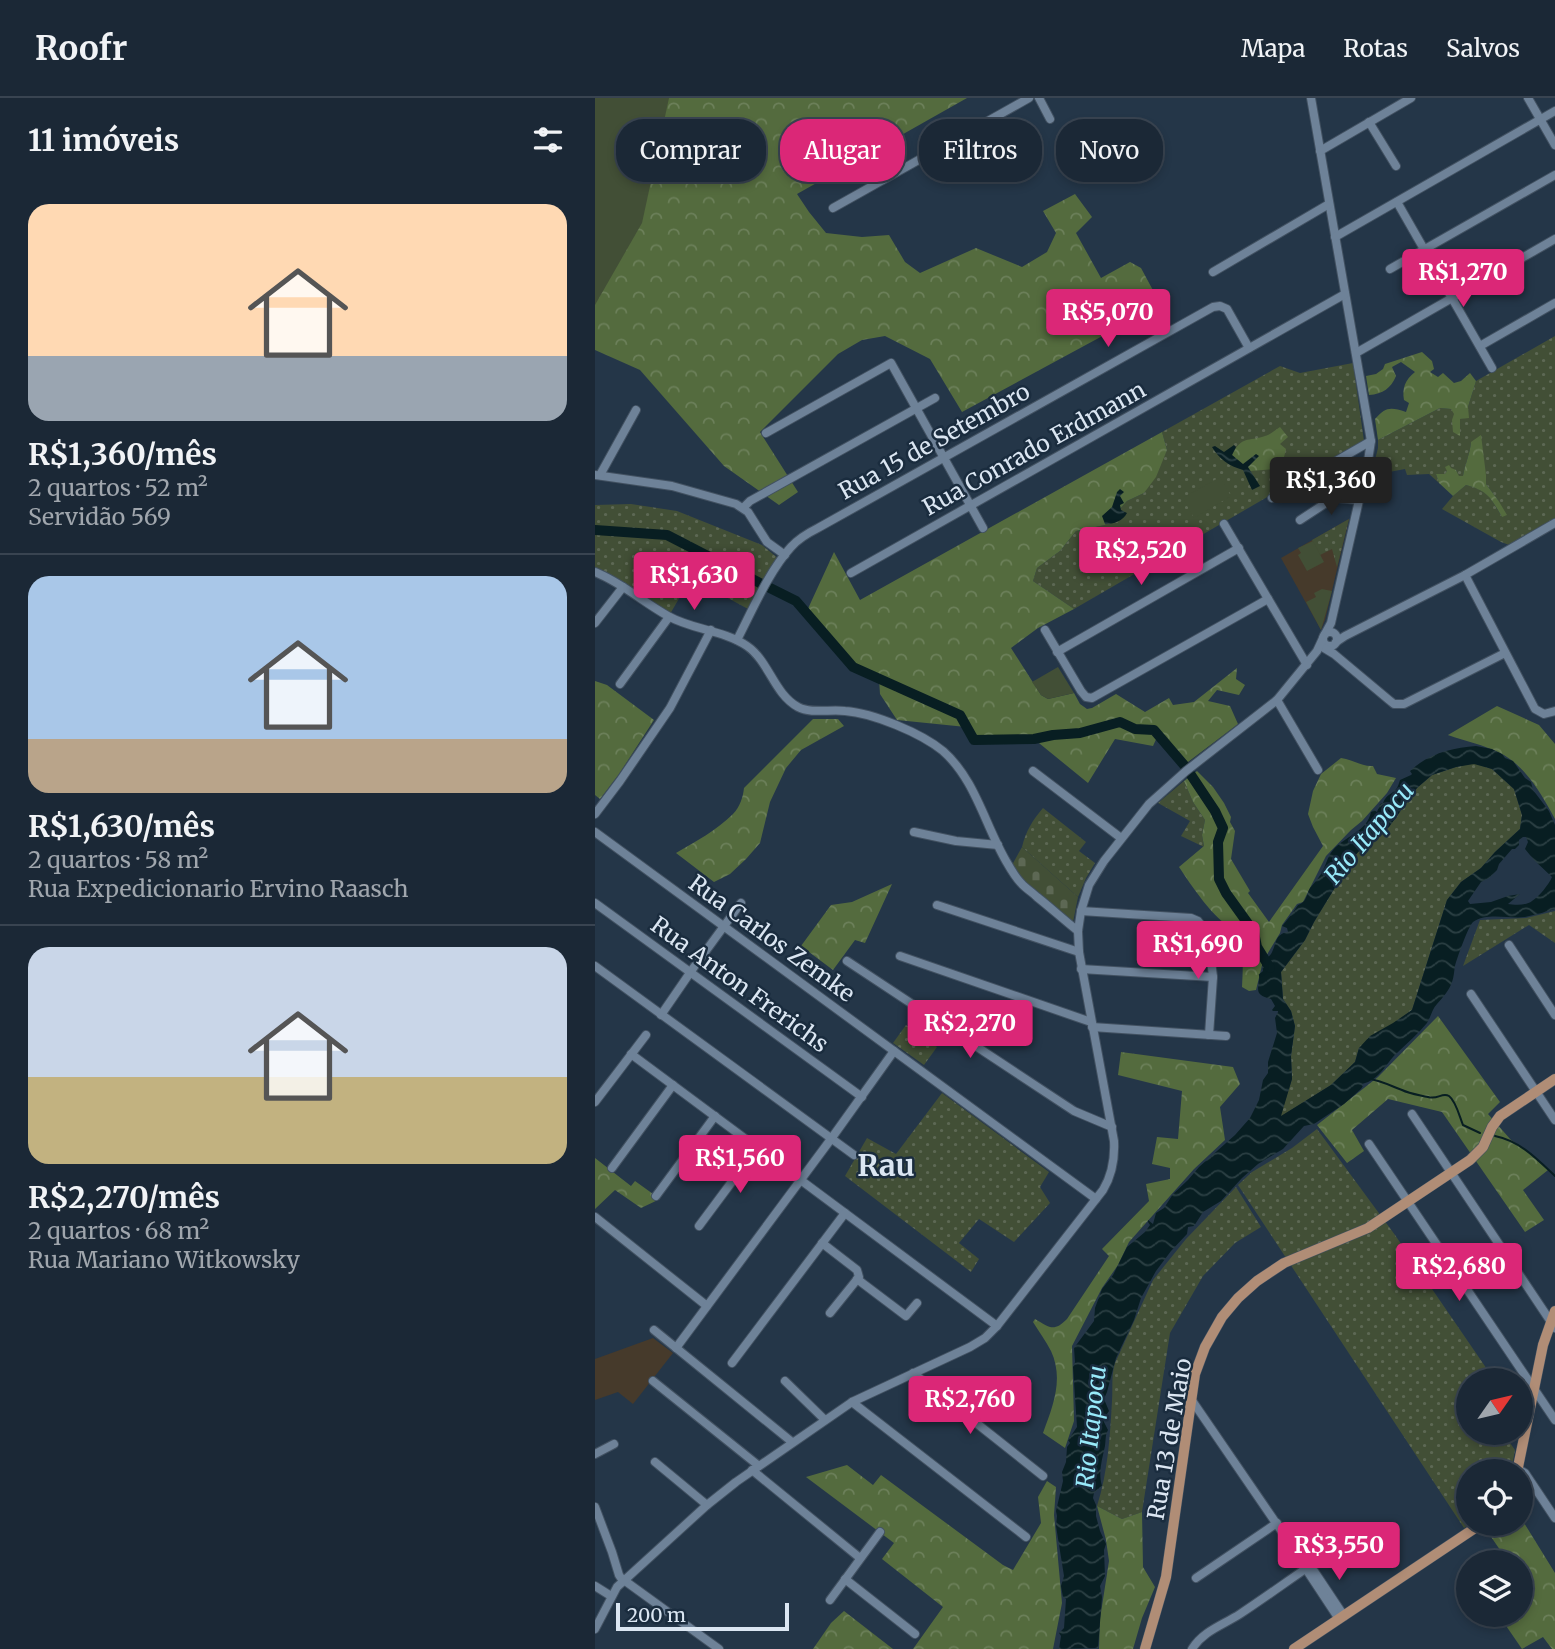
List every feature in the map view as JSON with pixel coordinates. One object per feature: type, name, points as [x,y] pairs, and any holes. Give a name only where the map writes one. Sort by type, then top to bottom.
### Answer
[{"type":"main road","name":"Rua 13 de Maio","points":[[1145,1649],[1166,1577],[1197,1368],[1209,1339],[1229,1308],[1265,1275],[1284,1264],[1357,1234],[1451,1172],[1480,1151],[1500,1116],[1555,1079]]},
{"type":"main road","points":[[1519,1459],[1543,1345],[1554,1320]]},
{"type":"main road","points":[[1294,1649],[1463,1536]]},
{"type":"street","points":[[833,208],[1028,98]]},
{"type":"street","points":[[1038,98],[1051,119]]},
{"type":"street","points":[[1311,98],[1371,441],[1331,623],[1324,636],[1326,645],[1332,644]]},
{"type":"street","points":[[1319,151],[1411,98]]},
{"type":"street","points":[[1528,98],[1555,145]]},
{"type":"street","points":[[1335,237],[1555,111]]},
{"type":"street","points":[[1369,122],[1396,166]]},
{"type":"street","points":[[1390,269],[1555,174]]},
{"type":"street","points":[[1397,202],[1492,368]]},
{"type":"street","points":[[1213,272],[1329,204]]},
{"type":"street","points":[[1356,353],[1555,239]]},
{"type":"street","name":"Rua Conrado Erdmann","points":[[851,573],[1345,294]]},
{"type":"street","points":[[1480,346],[1555,303]]},
{"type":"street","name":"Rua 15 de Setembro","points":[[737,640],[768,581],[785,555],[801,538],[1213,307],[1227,309],[1249,348]]},
{"type":"street","points":[[766,433],[891,363],[983,528]]},
{"type":"street","points":[[743,508],[750,501],[935,398]]},
{"type":"street","points":[[636,410],[598,475],[672,486],[729,501],[748,512],[767,542],[785,555]]},
{"type":"street","points":[[1272,498],[1371,441]]},
{"type":"street","points":[[1300,520],[1332,499],[1359,500]]},
{"type":"street","points":[[595,1629],[617,1587],[707,1505],[755,1468],[852,1402],[978,1343],[997,1326],[1107,1183],[1114,1162],[1114,1142],[1081,969],[1078,931],[1085,897],[1095,875],[1141,813],[1157,796],[1277,700],[1307,665],[1332,644],[1465,575],[1555,523]]},
{"type":"street","points":[[1224,524],[1307,665]]},
{"type":"street","points":[[1057,652],[1239,548]]},
{"type":"street","points":[[595,572],[669,617],[737,640],[749,647],[759,656],[785,696],[795,705],[803,709],[863,713],[926,738],[958,766],[997,845],[1021,883],[1078,931]]},
{"type":"street","points":[[1465,575],[1535,709],[1540,713],[1552,713]]},
{"type":"street","points":[[595,623],[623,587]]},
{"type":"street","points":[[1045,630],[1081,691],[1089,698],[1095,698],[1269,599]]},
{"type":"street","points":[[619,684],[669,617]]},
{"type":"street","points":[[1331,623],[1332,644]]},
{"type":"street","points":[[595,814],[670,708],[711,631]]},
{"type":"street","points":[[1324,636],[1331,632],[1332,644],[1389,700],[1398,705],[1505,653]]},
{"type":"street","points":[[1277,700],[1318,770]]},
{"type":"street","points":[[1033,771],[1121,838]]},
{"type":"street","name":"Rua Carlos Zemke","points":[[595,832],[1096,1199]]},
{"type":"street","points":[[914,832],[956,841],[997,845]]},
{"type":"street","name":"Rua Anton Frerichs","points":[[595,903],[862,1097]]},
{"type":"street","points":[[661,1015],[741,903]]},
{"type":"street","points":[[937,905],[1079,952]]},
{"type":"street","points":[[1081,911],[1191,918],[1198,921],[1202,926],[1213,977],[1209,1035]]},
{"type":"street","points":[[1509,945],[1555,1014]]},
{"type":"street","points":[[900,956],[1092,1024],[1226,1036]]},
{"type":"street","points":[[847,961],[1074,1111],[1112,1127]]},
{"type":"street","points":[[595,966],[854,1155]]},
{"type":"street","points":[[1081,969],[1213,977]]},
{"type":"street","points":[[1471,994],[1555,1120]]},
{"type":"street","points":[[595,1102],[646,1035]]},
{"type":"street","points":[[676,1348],[894,1051]]},
{"type":"street","points":[[631,1054],[997,1326]]},
{"type":"street","points":[[612,1168],[673,1085]]},
{"type":"street","points":[[1412,1114],[1554,1320]]},
{"type":"street","points":[[656,1196],[715,1116]]},
{"type":"street","points":[[1369,1144],[1555,1420]]},
{"type":"street","points":[[699,1226],[757,1147]]},
{"type":"street","points":[[732,1363],[845,1213]]},
{"type":"street","points":[[595,1217],[707,1306]]},
{"type":"street","points":[[823,1243],[860,1274],[830,1312]]},
{"type":"street","points":[[857,1279],[906,1316],[917,1303]]},
{"type":"street","points":[[654,1330],[792,1442]]},
{"type":"street","points":[[913,1373],[1044,1476]]},
{"type":"street","points":[[653,1381],[860,1559]]},
{"type":"street","points":[[785,1381],[825,1420]]},
{"type":"street","points":[[1191,1399],[1341,1617]]},
{"type":"street","points":[[852,1402],[1026,1537]]},
{"type":"street","points":[[595,1454],[614,1444]]},
{"type":"street","points":[[655,1462],[707,1505]]},
{"type":"street","points":[[1533,1486],[1555,1518]]},
{"type":"street","points":[[595,1507],[619,1575],[719,1649]]},
{"type":"street","points":[[1196,1578],[1277,1523]]},
{"type":"street","points":[[830,1600],[880,1532]]},
{"type":"street","points":[[1192,1649],[1202,1637],[1237,1616],[1306,1565],[1326,1555]]},
{"type":"street","points":[[845,1579],[915,1634]]},
{"type":"street","points":[[595,1586],[611,1597]]},
{"type":"shaded area","points":[[1349,519],[1325,620],[1321,630],[1281,558]]},
{"type":"shaded area","points":[[653,1338],[673,1353],[633,1404],[618,1392],[595,1400],[595,1359]]},
{"type":"green space","points":[[595,98],[967,98],[930,119],[919,119],[919,125],[905,133],[905,119],[780,119],[780,182],[818,182],[797,194],[826,233],[862,237],[889,235],[905,262],[920,273],[976,248],[1022,267],[1047,252],[1056,233],[1043,211],[1075,194],[1092,217],[1076,233],[1101,278],[1130,262],[1141,268],[1155,294],[1156,307],[962,412],[930,359],[885,336],[862,340],[838,354],[760,432],[798,492],[779,505],[724,466],[640,370],[595,350]]},
{"type":"green space","points":[[595,98],[669,98],[664,119],[616,119],[616,182],[651,182],[642,223],[595,305]]},
{"type":"green space","points":[[1555,336],[1555,522],[1512,546],[1442,509],[1466,485],[1488,496],[1502,517],[1498,500],[1486,484],[1486,475],[1471,442],[1463,476],[1459,477],[1456,470],[1447,471],[1445,475],[1436,474],[1439,483],[1429,474],[1407,475],[1405,469],[1370,480],[1378,440],[1440,408],[1451,409],[1460,419],[1468,417],[1468,407],[1476,381]]},
{"type":"green space","points":[[1422,352],[1432,361],[1434,369],[1430,372],[1438,377],[1443,373],[1454,383],[1470,373],[1476,381],[1468,407],[1469,418],[1460,419],[1460,436],[1453,432],[1454,414],[1451,409],[1440,408],[1378,440],[1375,419],[1389,409],[1406,412],[1409,403],[1404,400],[1404,388],[1415,372],[1401,362],[1392,367],[1396,376],[1392,384],[1382,392],[1369,395],[1366,376],[1376,374],[1385,364]]},
{"type":"green space","points":[[1353,363],[1364,441],[1074,609],[1033,581],[1037,568],[1060,551],[1076,531],[1105,525],[1127,501],[1144,493],[1167,450],[1162,432],[1280,366],[1300,373]]},
{"type":"green space","points":[[1280,427],[1288,437],[1280,444],[1286,449],[1284,457],[1288,463],[1287,468],[1250,471],[1232,455],[1242,442],[1267,435]]},
{"type":"green space","points":[[1162,432],[1167,450],[1156,477],[1144,493],[1127,501],[1105,525],[1076,531],[1060,551],[1037,568],[1033,581],[1074,609],[1038,628],[1011,648],[1041,695],[1048,699],[1074,693],[1080,704],[1087,709],[1116,694],[1145,712],[1169,698],[1173,705],[1194,702],[1237,668],[1236,679],[1245,685],[1239,695],[1217,690],[1208,701],[1230,706],[1238,724],[1184,765],[1158,735],[1153,746],[1115,739],[1088,783],[1034,739],[974,740],[966,727],[897,720],[880,694],[879,679],[853,667],[806,613],[834,552],[860,600]]},
{"type":"green space","points":[[1481,435],[1486,484],[1507,515],[1502,517],[1492,500],[1484,493],[1466,485],[1453,496],[1439,483],[1436,474],[1445,474],[1445,467],[1449,465],[1459,476],[1463,476],[1471,442]]},
{"type":"green space","points":[[1220,477],[1231,496],[1194,518],[1183,498]]},
{"type":"green space","points":[[631,504],[677,511],[762,545],[779,559],[748,609],[691,578],[670,614],[595,568],[595,505]]},
{"type":"green space","points":[[1349,519],[1337,567],[1332,549],[1320,555],[1312,540]]},
{"type":"green space","points":[[1313,541],[1324,562],[1307,571],[1298,555],[1301,553],[1298,548]]},
{"type":"green space","points":[[1322,589],[1332,591],[1321,630],[1306,602],[1316,597],[1314,593]]},
{"type":"green space","points":[[1058,667],[1074,693],[1048,699],[1041,695],[1032,682]]},
{"type":"green space","points":[[595,681],[607,685],[654,720],[600,799],[595,795]]},
{"type":"green space","points":[[1497,706],[1539,725],[1555,744],[1555,819],[1545,800],[1518,765],[1500,753],[1448,735]]},
{"type":"green space","points":[[813,719],[838,719],[844,726],[801,750],[786,768],[770,802],[760,843],[746,859],[730,874],[714,882],[676,853],[733,814],[741,802],[744,788]]},
{"type":"green space","points":[[1341,758],[1373,766],[1377,774],[1396,778],[1387,793],[1362,821],[1326,856],[1303,902],[1297,904],[1282,925],[1263,961],[1256,990],[1249,991],[1242,987],[1242,956],[1236,934],[1232,927],[1211,910],[1179,867],[1204,846],[1202,835],[1205,820],[1184,781],[1197,771],[1224,803],[1235,831],[1231,859],[1250,891],[1248,893],[1269,922],[1323,846],[1308,814],[1313,791],[1321,774]]},
{"type":"green space","points":[[1474,763],[1492,769],[1514,789],[1522,815],[1520,829],[1481,868],[1461,882],[1447,900],[1412,1010],[1359,1048],[1355,1062],[1331,1085],[1280,1117],[1292,1079],[1291,1056],[1295,1026],[1291,1011],[1283,999],[1281,972],[1305,940],[1353,858],[1366,843],[1389,827],[1417,788],[1432,775]]},
{"type":"green space","points":[[1184,781],[1205,820],[1202,835],[1204,847],[1181,836],[1190,821],[1158,803]]},
{"type":"green space","points":[[1043,808],[1086,842],[1079,851],[1095,863],[1078,897],[1022,847],[1030,826]]},
{"type":"green space","points":[[1022,847],[1078,897],[1073,922],[1022,879],[1012,865]]},
{"type":"green space","points":[[892,884],[865,943],[855,940],[833,970],[801,946],[831,905],[852,902]]},
{"type":"green space","points":[[1555,911],[1555,943],[1529,925],[1463,966],[1480,920],[1526,918]]},
{"type":"green space","points":[[1438,1016],[1500,1102],[1488,1114],[1511,1140],[1548,1170],[1523,1190],[1544,1220],[1525,1232],[1442,1112],[1388,1099],[1352,1130],[1364,1151],[1347,1163],[1317,1125],[1378,1077]]},
{"type":"green space","points":[[906,1025],[937,1047],[924,1065],[893,1043]]},
{"type":"green space","points":[[1121,1052],[1233,1067],[1240,1084],[1220,1107],[1225,1140],[1194,1169],[1129,1242],[1072,1346],[1074,1421],[1065,1448],[1043,1433],[1056,1392],[1057,1372],[1051,1351],[1033,1322],[1035,1319],[1055,1327],[1067,1319],[1109,1256],[1102,1249],[1149,1201],[1146,1184],[1170,1179],[1170,1168],[1152,1164],[1157,1137],[1178,1139],[1182,1091],[1118,1075]]},
{"type":"green space","points":[[942,1093],[1049,1172],[1040,1187],[1050,1203],[1014,1242],[979,1219],[959,1243],[979,1259],[971,1272],[845,1176],[867,1138],[896,1154]]},
{"type":"green space","points":[[1317,1129],[1395,1235],[1486,1368],[1456,1368],[1456,1446],[1512,1446],[1515,1450],[1513,1459],[1456,1459],[1456,1516],[1238,1185],[1252,1172]]},
{"type":"green space","points":[[595,1158],[631,1186],[635,1181],[660,1199],[641,1208],[615,1190],[595,1209]]},
{"type":"green space","points":[[1236,1187],[1261,1227],[1235,1243],[1203,1276],[1170,1333],[1142,1512],[1122,1519],[1097,1506],[1108,1454],[1115,1363],[1153,1280],[1186,1239]]},
{"type":"green space","points":[[847,1465],[873,1485],[881,1475],[1013,1570],[1041,1523],[1038,1497],[1047,1481],[1056,1487],[1054,1515],[1062,1603],[1053,1649],[913,1649],[943,1607],[882,1559],[894,1543],[806,1477]]},
{"type":"green space","points":[[1097,1506],[1122,1519],[1142,1512],[1143,1567],[1155,1587],[1133,1649],[1099,1649],[1100,1619],[1109,1561]]},
{"type":"green space","points":[[1490,1536],[1532,1536],[1555,1573],[1555,1649],[1552,1649],[1543,1637],[1522,1649],[1507,1627],[1533,1627],[1533,1550],[1500,1550]]},
{"type":"green space","points":[[844,1611],[893,1649],[813,1649],[831,1623]]},
{"type":"water","points":[[1234,445],[1236,447],[1232,455],[1243,464],[1256,454],[1259,456],[1248,467],[1260,486],[1252,490],[1243,470],[1225,461],[1212,447],[1224,452]]},
{"type":"water","points":[[1120,489],[1124,492],[1120,496],[1124,503],[1120,505],[1121,510],[1127,513],[1118,521],[1105,524],[1102,516],[1112,507]]},
{"type":"water","name":"Rio Itapocu","points":[[1476,746],[1492,749],[1513,761],[1531,782],[1533,790],[1549,811],[1555,825],[1555,909],[1525,917],[1491,917],[1473,922],[1460,950],[1451,985],[1435,1006],[1424,1027],[1378,1075],[1362,1084],[1361,1089],[1344,1104],[1314,1124],[1304,1126],[1283,1149],[1258,1164],[1221,1201],[1203,1212],[1194,1226],[1188,1227],[1187,1234],[1156,1271],[1141,1298],[1116,1358],[1104,1399],[1109,1411],[1103,1420],[1108,1430],[1101,1466],[1102,1486],[1094,1493],[1093,1498],[1100,1531],[1106,1544],[1105,1576],[1100,1586],[1102,1597],[1098,1648],[1059,1649],[1059,1633],[1064,1628],[1066,1599],[1061,1586],[1064,1576],[1056,1511],[1067,1447],[1070,1443],[1068,1440],[1077,1427],[1074,1348],[1094,1321],[1095,1308],[1102,1289],[1113,1275],[1127,1247],[1145,1232],[1150,1225],[1148,1220],[1153,1224],[1156,1213],[1164,1208],[1173,1194],[1199,1167],[1235,1135],[1250,1118],[1259,1100],[1277,1033],[1275,1018],[1278,1011],[1272,1010],[1275,1006],[1271,999],[1259,993],[1259,975],[1263,971],[1262,964],[1271,954],[1278,937],[1288,932],[1287,928],[1282,926],[1305,900],[1333,850],[1365,824],[1371,812],[1377,812],[1380,804],[1397,788],[1400,780],[1411,775],[1410,771],[1433,756]],"holes":[[[1474,764],[1492,769],[1514,789],[1522,815],[1520,829],[1481,868],[1461,882],[1447,900],[1412,1010],[1370,1036],[1359,1048],[1355,1062],[1331,1085],[1281,1116],[1292,1079],[1291,1056],[1295,1026],[1291,1011],[1283,999],[1281,972],[1305,940],[1353,858],[1366,843],[1389,827],[1417,788],[1432,775]],[[1526,837],[1528,842],[1525,849],[1552,877],[1543,890],[1529,903],[1508,904],[1520,894],[1491,902],[1470,904],[1468,901],[1481,882],[1497,870],[1499,864],[1519,845],[1519,840]]]},
{"type":"waterway","points":[[595,530],[667,535],[762,584]]},
{"type":"waterway","points":[[770,588],[796,601],[853,667],[960,715],[974,740],[1034,739],[1080,733],[1120,722],[1135,729],[1154,730],[1184,765]]},
{"type":"waterway","points":[[1191,775],[1223,828],[1218,842],[1219,879],[1254,932],[1257,947],[1270,968]]},
{"type":"waterway","points":[[1370,1079],[1431,1098],[1449,1096],[1463,1125],[1480,1133]]},
{"type":"waterway","points":[[1495,1136],[1520,1146],[1555,1176]]},
{"type":"district","name":"Rau","points":[[886,1165]]}]
